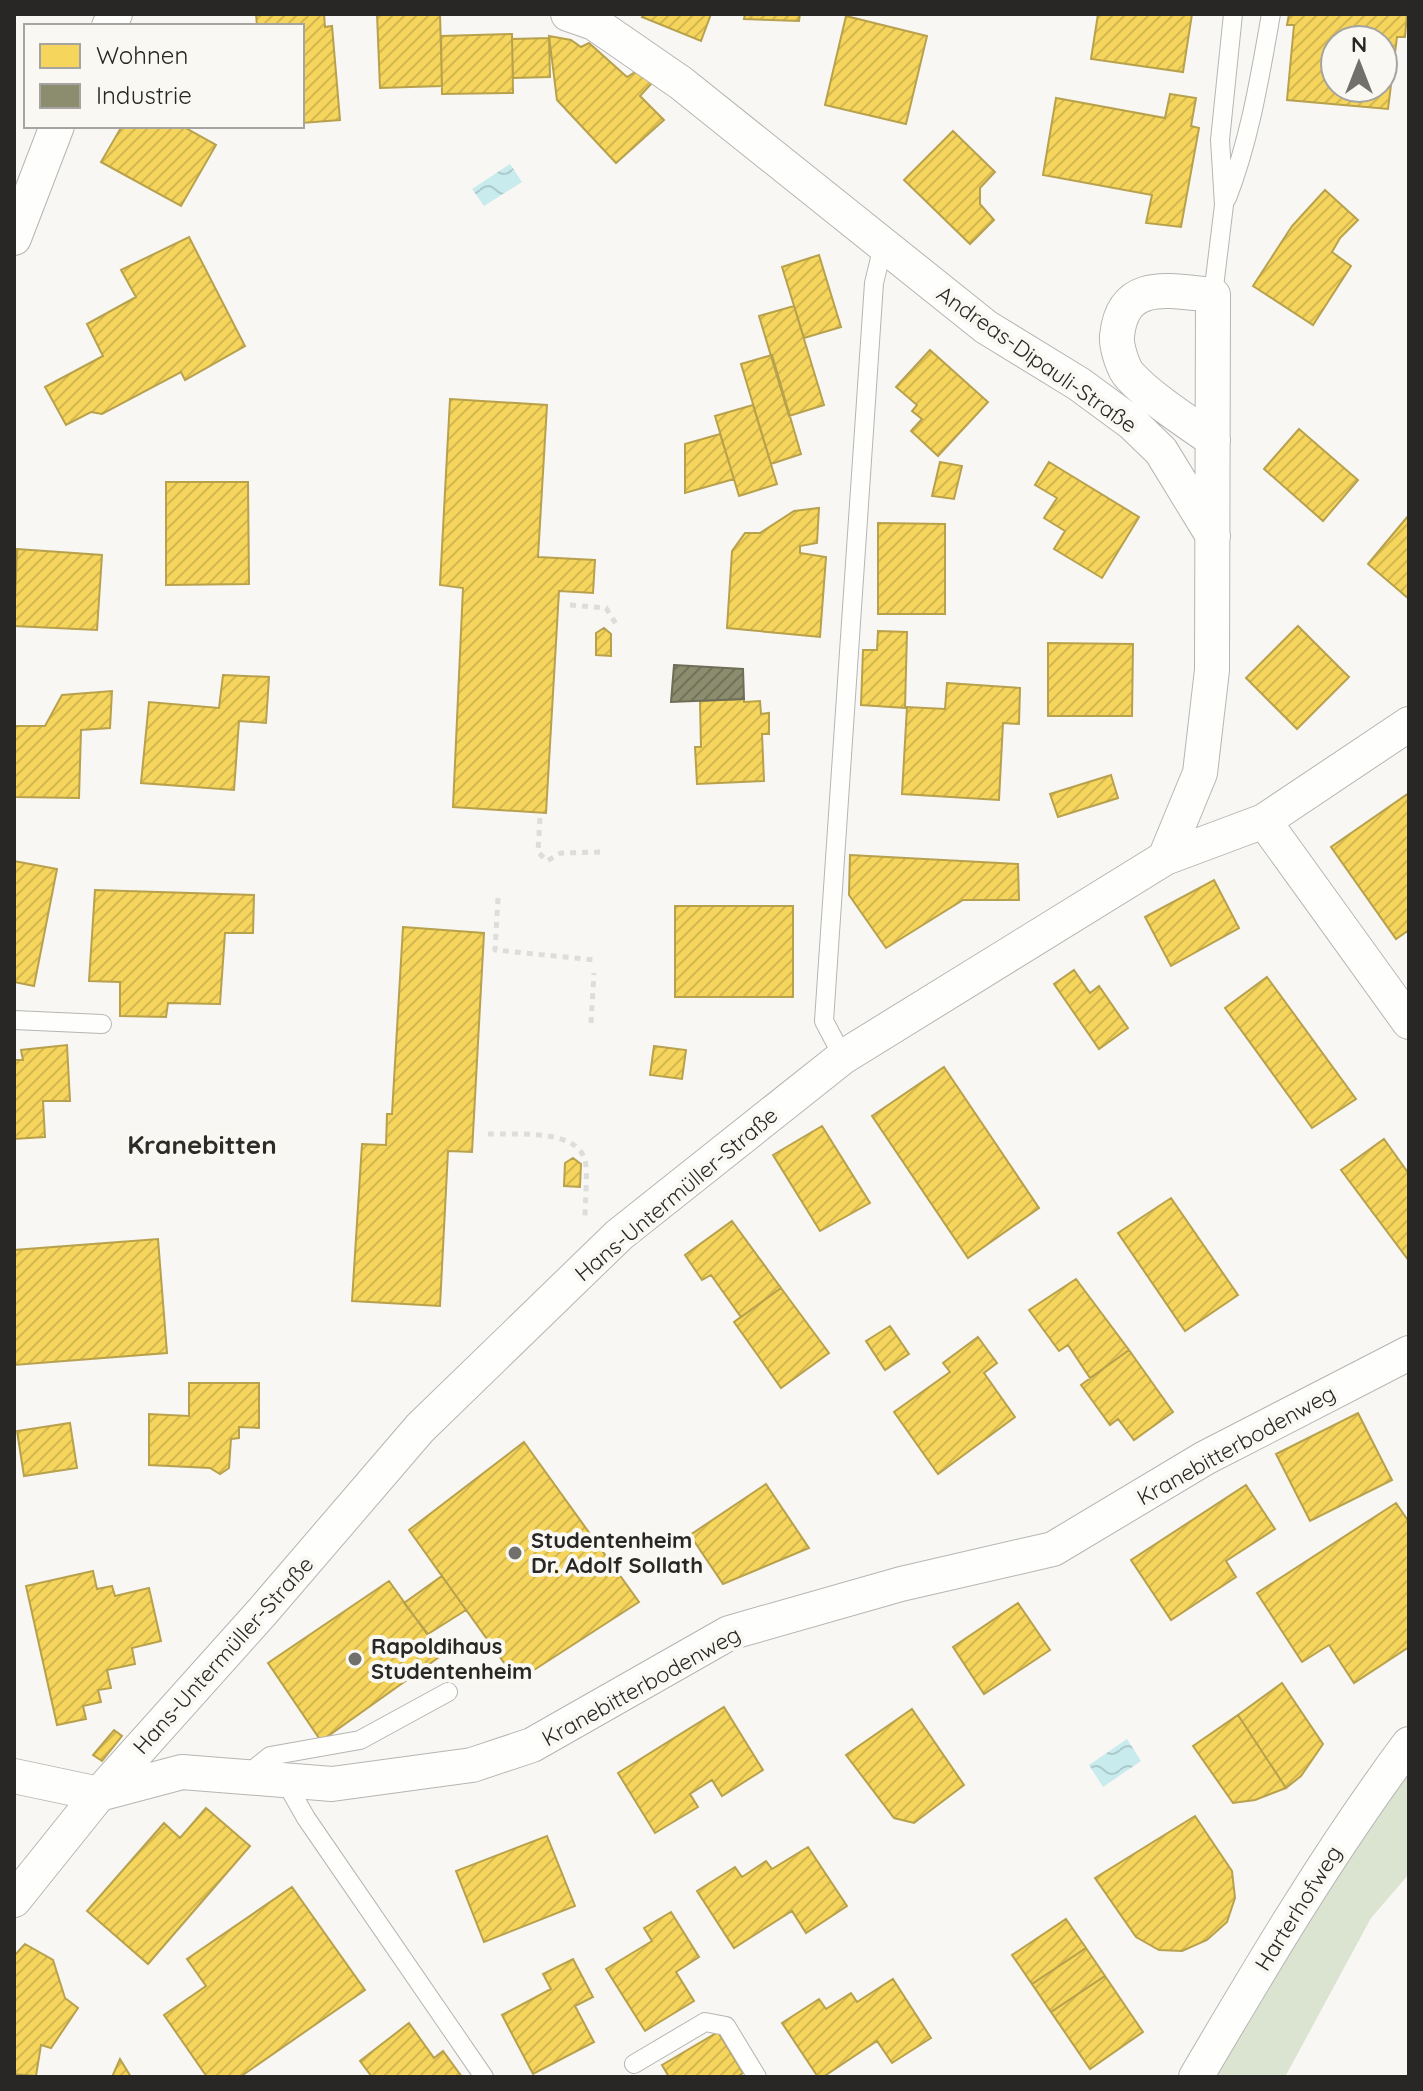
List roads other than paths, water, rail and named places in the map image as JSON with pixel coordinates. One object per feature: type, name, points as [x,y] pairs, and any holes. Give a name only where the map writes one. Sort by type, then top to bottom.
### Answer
[{"type":"street","name":"Andreas-Dipauli-Straße","points":[[568,14],[594,23],[681,83],[986,327],[1007,337],[1079,384],[1132,423],[1161,451],[1213,536]]},
{"type":"street","points":[[14,238],[56,128]]},
{"type":"street","points":[[1165,858],[1200,773],[1212,670],[1213,536],[1213,440],[1213,295],[1157,290],[1133,299],[1120,317],[1116,341],[1127,374],[1213,440]]},
{"type":"street","name":"Hans-Untermüller-Straße","points":[[14,1900],[99,1794],[273,1601],[420,1428],[619,1235],[843,1057],[1165,858],[1264,821],[1409,724]]},
{"type":"street","points":[[1264,821],[1409,1022]]},
{"type":"street","name":"Kranebitterbodenweg","points":[[14,1776],[99,1794],[182,1772],[332,1784],[472,1765],[532,1745],[729,1633],[901,1584],[1053,1549],[1205,1458],[1409,1353]]},
{"type":"street","name":"Harterhofweg","points":[[1196,2077],[1298,1905],[1365,1803],[1409,1744]]},
{"type":"lane","points":[[1213,295],[1224,205],[1220,140],[1233,14]]},
{"type":"lane","points":[[1224,205],[1238,170],[1254,109],[1271,14]]},
{"type":"lane","points":[[843,1057],[824,1021],[874,283],[883,246]]},
{"type":"lane","points":[[14,1020],[102,1024]]},
{"type":"lane","points":[[242,1778],[270,1756],[360,1740],[448,1692]]},
{"type":"lane","points":[[285,1781],[306,1818],[484,2077]]},
{"type":"lane","points":[[634,2064],[705,2022],[726,2026],[757,2077]]},
{"type":"water","points":[[510,164],[522,182],[484,206],[472,189]]},
{"type":"water","points":[[1127,1739],[1141,1761],[1103,1787],[1089,1765]]},
{"type":"place","name":"Studentenheim Dr. Adolf Sollath","points":[[515,1553]]},
{"type":"place","name":"Rapoldihaus Studentenheim","points":[[355,1659]]},
{"type":"district","name":"Kranebitten","points":[[202,1144]]}]
